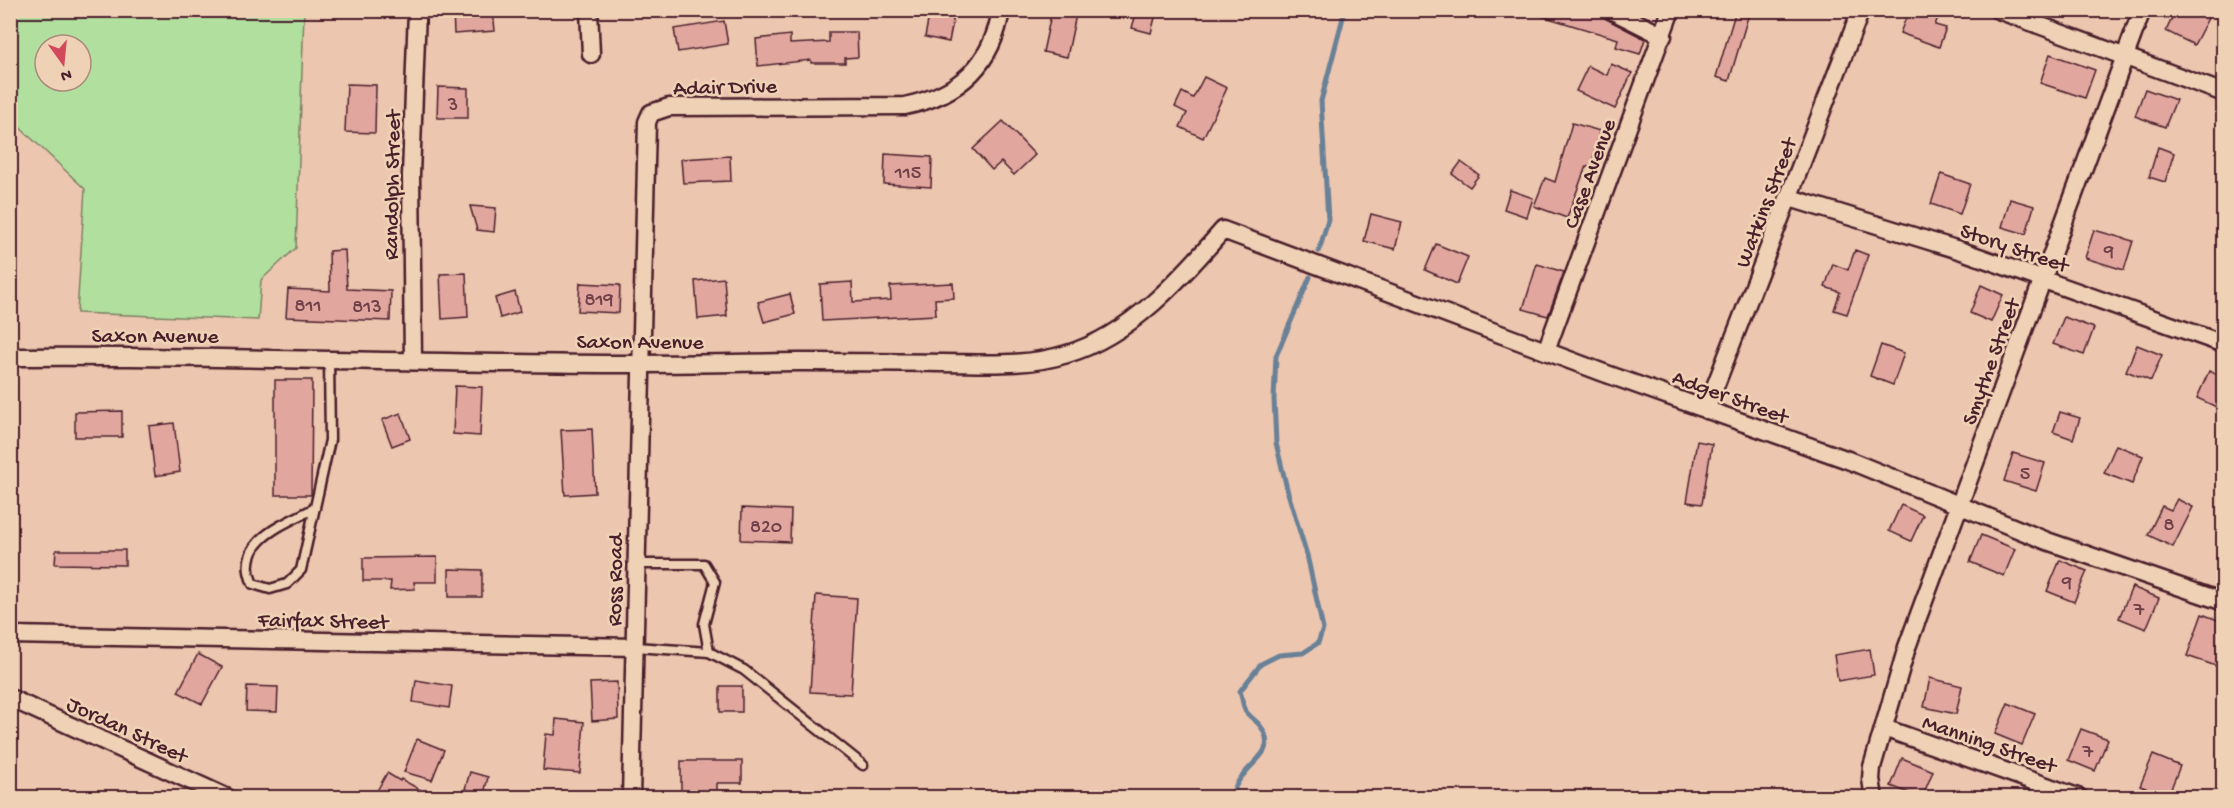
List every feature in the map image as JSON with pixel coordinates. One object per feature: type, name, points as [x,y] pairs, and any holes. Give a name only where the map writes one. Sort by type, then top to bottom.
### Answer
[{"type":"street","name":"Randolph Street","points":[[413,361],[411,175],[417,10]]},
{"type":"street","points":[[589,10],[591,54]]},
{"type":"street","name":"Adair Drive","points":[[640,363],[647,122],[651,113],[669,107],[905,106],[929,101],[951,91],[970,75],[991,47],[998,29],[1001,10]]},
{"type":"street","points":[[1611,10],[1663,36]]},
{"type":"street","name":"Case Avenue","points":[[1546,351],[1671,10]]},
{"type":"street","name":"Watkins Street","points":[[1706,410],[1861,10]]},
{"type":"street","points":[[1998,10],[2223,93]]},
{"type":"street","name":"Smythe Street","points":[[1874,798],[1872,767],[1907,648],[2142,10]]},
{"type":"street","name":"Story Street","points":[[1790,198],[1962,251],[2223,344]]},
{"type":"street","name":"Saxon Avenue","points":[[10,357],[136,355],[640,363],[1006,364],[1038,361],[1098,342],[1125,325],[1196,261],[1223,230]]},
{"type":"street","name":"Adger Street","points":[[1223,230],[1706,410],[1848,460],[2047,541],[2223,602]]},
{"type":"street","name":"Ross Road","points":[[631,798],[640,363]]},
{"type":"street","name":"Fairfax Street","points":[[10,635],[635,647]]},
{"type":"street","name":"Jordan Street","points":[[10,698],[228,798]]},
{"type":"street","name":"Manning Street","points":[[1884,728],[2080,798]]},
{"type":"lane","points":[[315,508],[271,532],[255,544],[247,561],[253,584],[270,589],[287,584],[302,570],[330,440],[329,359]]},
{"type":"lane","points":[[636,564],[704,564],[715,582],[704,624],[709,652]]},
{"type":"lane","points":[[635,647],[709,652],[744,670],[863,765]]},
{"type":"green space","points":[[10,11],[304,11],[296,248],[261,280],[258,320],[77,313],[85,189],[11,119]]},
{"type":"building","points":[[453,10],[493,10],[495,31],[454,34]]},
{"type":"building","points":[[930,10],[955,10],[949,42],[925,37]]},
{"type":"building","points":[[1052,10],[1077,10],[1067,57],[1043,52]]},
{"type":"building","points":[[1137,10],[1157,10],[1151,33],[1132,28]]},
{"type":"building","points":[[1536,10],[1588,10],[1602,15],[1645,39],[1640,54],[1616,47],[1618,39],[1535,14]]},
{"type":"building","points":[[1736,10],[1750,10],[1729,81],[1716,77]]},
{"type":"building","points":[[1909,10],[1925,10],[1939,15],[1935,25],[1946,28],[1939,47],[1900,33]]},
{"type":"building","points":[[2176,10],[2193,10],[2208,18],[2194,45],[2166,31]]},
{"type":"building","points":[[724,21],[728,44],[678,52],[674,29]]},
{"type":"building","points":[[829,32],[857,32],[858,57],[845,58],[845,63],[811,63],[811,60],[758,66],[756,39],[790,35],[790,44],[829,42]]},
{"type":"building","points":[[2050,54],[2095,70],[2085,98],[2040,83]]},
{"type":"building","points":[[1611,64],[1632,73],[1615,109],[1576,91],[1588,66],[1607,75]]},
{"type":"building","points":[[1204,77],[1227,88],[1203,138],[1180,127],[1187,113],[1175,107],[1182,92],[1193,98]]},
{"type":"building","points":[[347,84],[376,85],[375,133],[345,132]]},
{"type":"building","points":[[438,87],[468,88],[468,118],[437,118]]},
{"type":"building","points":[[2145,89],[2176,100],[2165,127],[2135,116]]},
{"type":"building","points":[[1003,121],[1035,155],[1014,175],[1001,162],[992,170],[973,149]]},
{"type":"building","points":[[1572,123],[1600,131],[1591,168],[1586,166],[1567,218],[1534,206],[1545,178],[1555,182]]},
{"type":"building","points":[[2158,147],[2174,153],[2165,182],[2149,177]]},
{"type":"building","points":[[885,154],[932,157],[931,187],[884,184]]},
{"type":"building","points":[[730,156],[731,181],[683,183],[681,159]]},
{"type":"building","points":[[1461,162],[1479,175],[1470,187],[1452,174]]},
{"type":"building","points":[[1941,174],[1970,184],[1960,214],[1931,204]]},
{"type":"building","points":[[1510,190],[1533,198],[1527,217],[1504,209]]},
{"type":"building","points":[[2010,199],[2034,206],[2026,234],[2002,227]]},
{"type":"building","points":[[470,206],[496,208],[494,232],[477,230]]},
{"type":"building","points":[[1371,214],[1402,222],[1395,249],[1364,241]]},
{"type":"building","points":[[2094,230],[2133,241],[2124,270],[2085,258]]},
{"type":"building","points":[[1436,244],[1468,257],[1457,284],[1425,270]]},
{"type":"building","points":[[345,250],[347,289],[391,291],[390,321],[286,317],[288,289],[330,291],[329,251]]},
{"type":"building","points":[[1855,250],[1868,255],[1847,314],[1834,310],[1840,292],[1825,287],[1833,264],[1848,270]]},
{"type":"building","points":[[1537,264],[1564,272],[1548,316],[1523,309]]},
{"type":"building","points":[[466,273],[468,317],[442,319],[440,274]]},
{"type":"building","points":[[724,278],[727,316],[698,319],[695,281]]},
{"type":"building","points":[[852,282],[853,302],[891,300],[890,286],[953,283],[954,298],[935,299],[936,315],[822,321],[820,284]]},
{"type":"building","points":[[580,283],[620,285],[619,313],[578,311]]},
{"type":"building","points":[[1981,285],[2003,295],[1991,322],[1970,313]]},
{"type":"building","points":[[515,292],[520,312],[500,318],[495,298]]},
{"type":"building","points":[[790,294],[795,314],[764,322],[758,302]]},
{"type":"building","points":[[2064,317],[2094,328],[2084,355],[2053,344]]},
{"type":"building","points":[[1881,345],[1904,353],[1893,385],[1870,376]]},
{"type":"building","points":[[2137,345],[2162,355],[2151,381],[2126,371]]},
{"type":"building","points":[[2209,371],[2223,377],[2223,410],[2197,398]]},
{"type":"building","points":[[275,380],[312,380],[311,495],[275,495]]},
{"type":"building","points":[[455,386],[482,387],[480,436],[453,434]]},
{"type":"building","points":[[122,411],[122,437],[75,437],[75,412]]},
{"type":"building","points":[[2060,412],[2080,418],[2073,439],[2053,432]]},
{"type":"building","points":[[401,413],[410,439],[392,446],[382,420]]},
{"type":"building","points":[[174,423],[180,472],[155,476],[149,426]]},
{"type":"building","points":[[592,429],[595,493],[565,495],[561,430]]},
{"type":"building","points":[[1697,441],[1712,444],[1702,504],[1687,502]]},
{"type":"building","points":[[2116,445],[2143,456],[2132,484],[2104,473]]},
{"type":"building","points":[[2013,453],[2045,463],[2036,491],[2004,481]]},
{"type":"building","points":[[2177,499],[2193,507],[2173,547],[2148,535],[2162,506],[2171,510]]},
{"type":"building","points":[[1901,505],[1923,515],[1911,541],[1889,531]]},
{"type":"building","points":[[742,508],[791,510],[790,542],[741,540]]},
{"type":"building","points":[[1981,535],[2015,549],[2004,576],[1970,562]]},
{"type":"building","points":[[56,550],[125,550],[125,565],[55,564]]},
{"type":"building","points":[[437,557],[437,582],[414,582],[415,589],[390,590],[391,581],[363,581],[363,558]]},
{"type":"building","points":[[2060,560],[2087,571],[2074,602],[2047,591]]},
{"type":"building","points":[[449,569],[482,570],[482,597],[449,597]]},
{"type":"building","points":[[2132,587],[2159,598],[2146,629],[2119,618]]},
{"type":"building","points":[[816,595],[857,598],[851,694],[810,692]]},
{"type":"building","points":[[2202,614],[2223,622],[2223,642],[2216,666],[2187,656]]},
{"type":"building","points":[[1870,649],[1874,675],[1838,681],[1834,655]]},
{"type":"building","points":[[198,654],[222,667],[202,704],[178,692]]},
{"type":"building","points":[[1930,678],[1962,686],[1956,714],[1924,707]]},
{"type":"building","points":[[416,680],[452,686],[449,708],[413,702]]},
{"type":"building","points":[[617,682],[618,719],[592,721],[590,683]]},
{"type":"building","points":[[247,686],[278,687],[277,712],[246,711]]},
{"type":"building","points":[[720,686],[742,686],[742,712],[720,712]]},
{"type":"building","points":[[2008,703],[2035,714],[2022,745],[1995,734]]},
{"type":"building","points":[[556,719],[584,722],[580,773],[543,770],[546,734],[555,735]]},
{"type":"building","points":[[2081,729],[2108,739],[2095,771],[2068,760]]},
{"type":"building","points":[[417,739],[444,750],[432,780],[404,772]]},
{"type":"building","points":[[2153,755],[2180,766],[2168,796],[2140,786]]},
{"type":"building","points":[[1902,758],[1933,771],[1922,798],[1891,786]]},
{"type":"building","points":[[681,761],[742,761],[742,783],[717,783],[717,798],[681,798]]},
{"type":"building","points":[[470,772],[488,777],[484,794],[465,789]]},
{"type":"building","points":[[387,773],[400,781],[401,779],[435,798],[373,798]]},
{"type":"waterway","points":[[1319,251],[1328,220],[1321,101],[1345,10]]},
{"type":"waterway","points":[[1231,798],[1238,781],[1264,751],[1267,740],[1263,730],[1246,711],[1240,691],[1261,664],[1279,655],[1303,653],[1318,643],[1323,629],[1307,555],[1276,443],[1274,399],[1276,356],[1310,277]]}]
